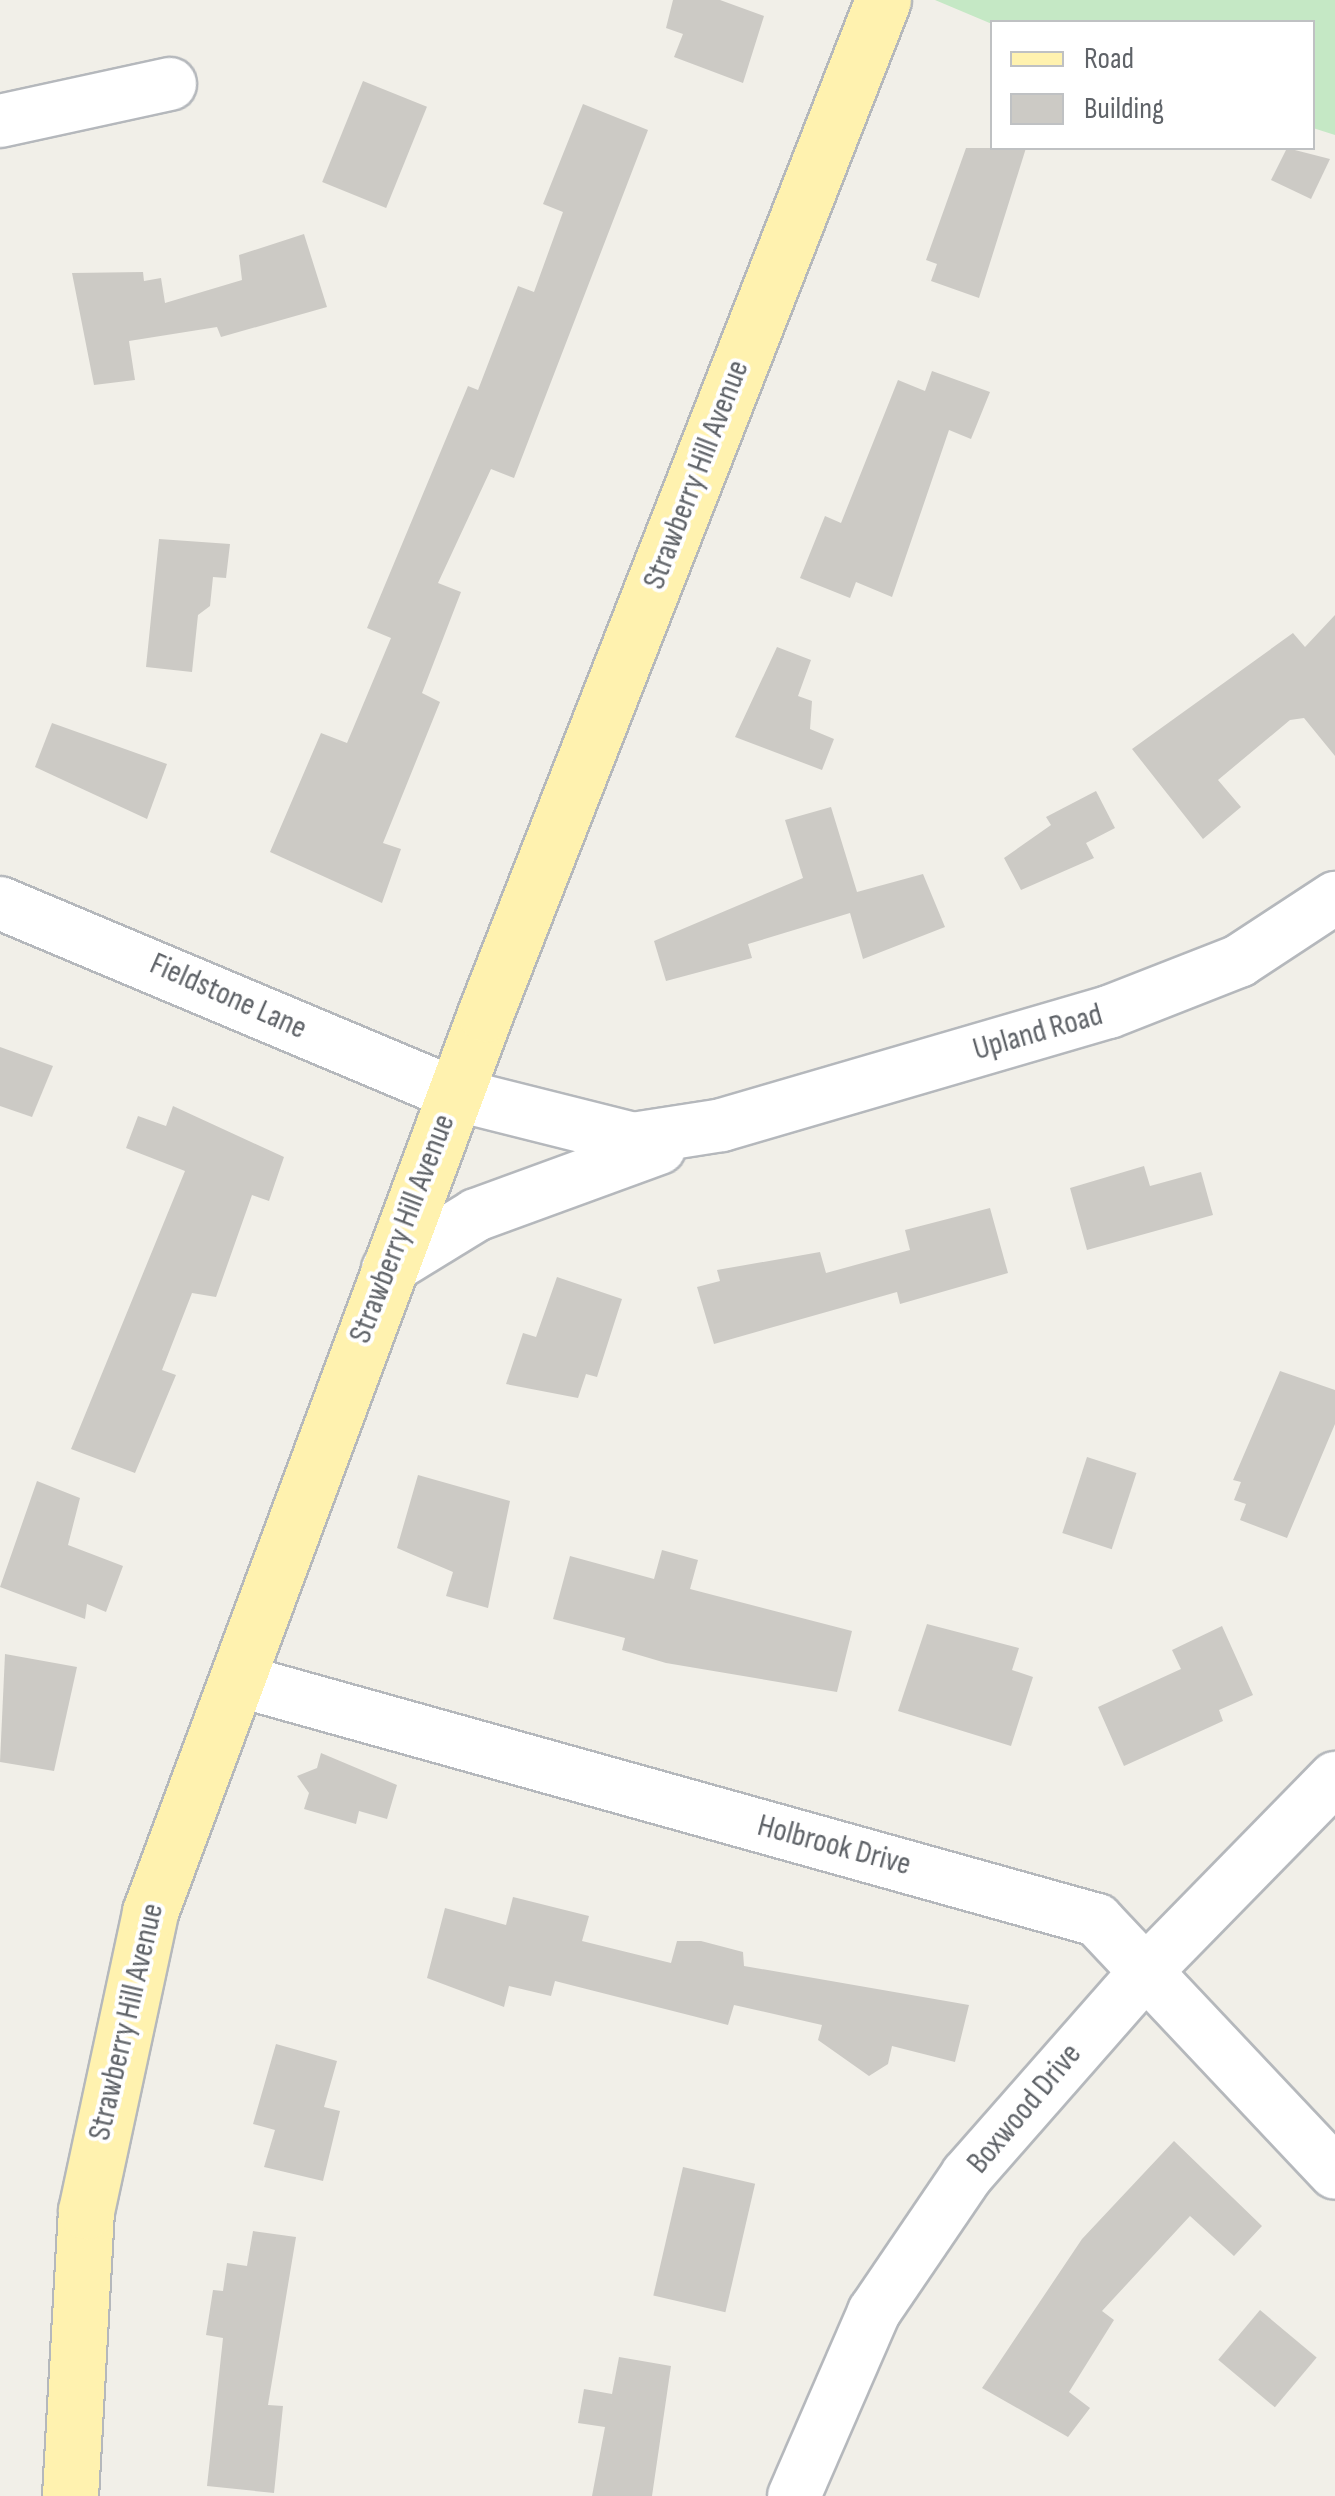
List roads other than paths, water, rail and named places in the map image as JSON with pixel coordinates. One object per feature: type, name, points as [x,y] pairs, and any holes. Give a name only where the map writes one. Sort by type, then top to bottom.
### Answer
[{"type":"main road","name":"Strawberry Hill Avenue","points":[[70,2496],[78,2292],[107,2088],[150,1912],[454,1094],[883,0]]},
{"type":"street","points":[[0,121],[170,84]]},
{"type":"street","name":"Upland Road","points":[[388,1268],[476,1215],[722,1125],[1162,994],[1239,961],[1335,898]]},
{"type":"street","name":"Fieldstone Lane","points":[[0,903],[454,1094]]},
{"type":"street","name":"Upland Road","points":[[454,1094],[632,1139],[722,1125]]},
{"type":"street","name":"Holbrook Drive","points":[[237,1680],[1044,1901],[1097,1920],[1147,1970],[1194,2032],[1335,2173]]},
{"type":"street","name":"Boxwood Drive","points":[[794,2496],[842,2375],[915,2249],[1038,2089],[1147,1970],[1335,1778]]}]
